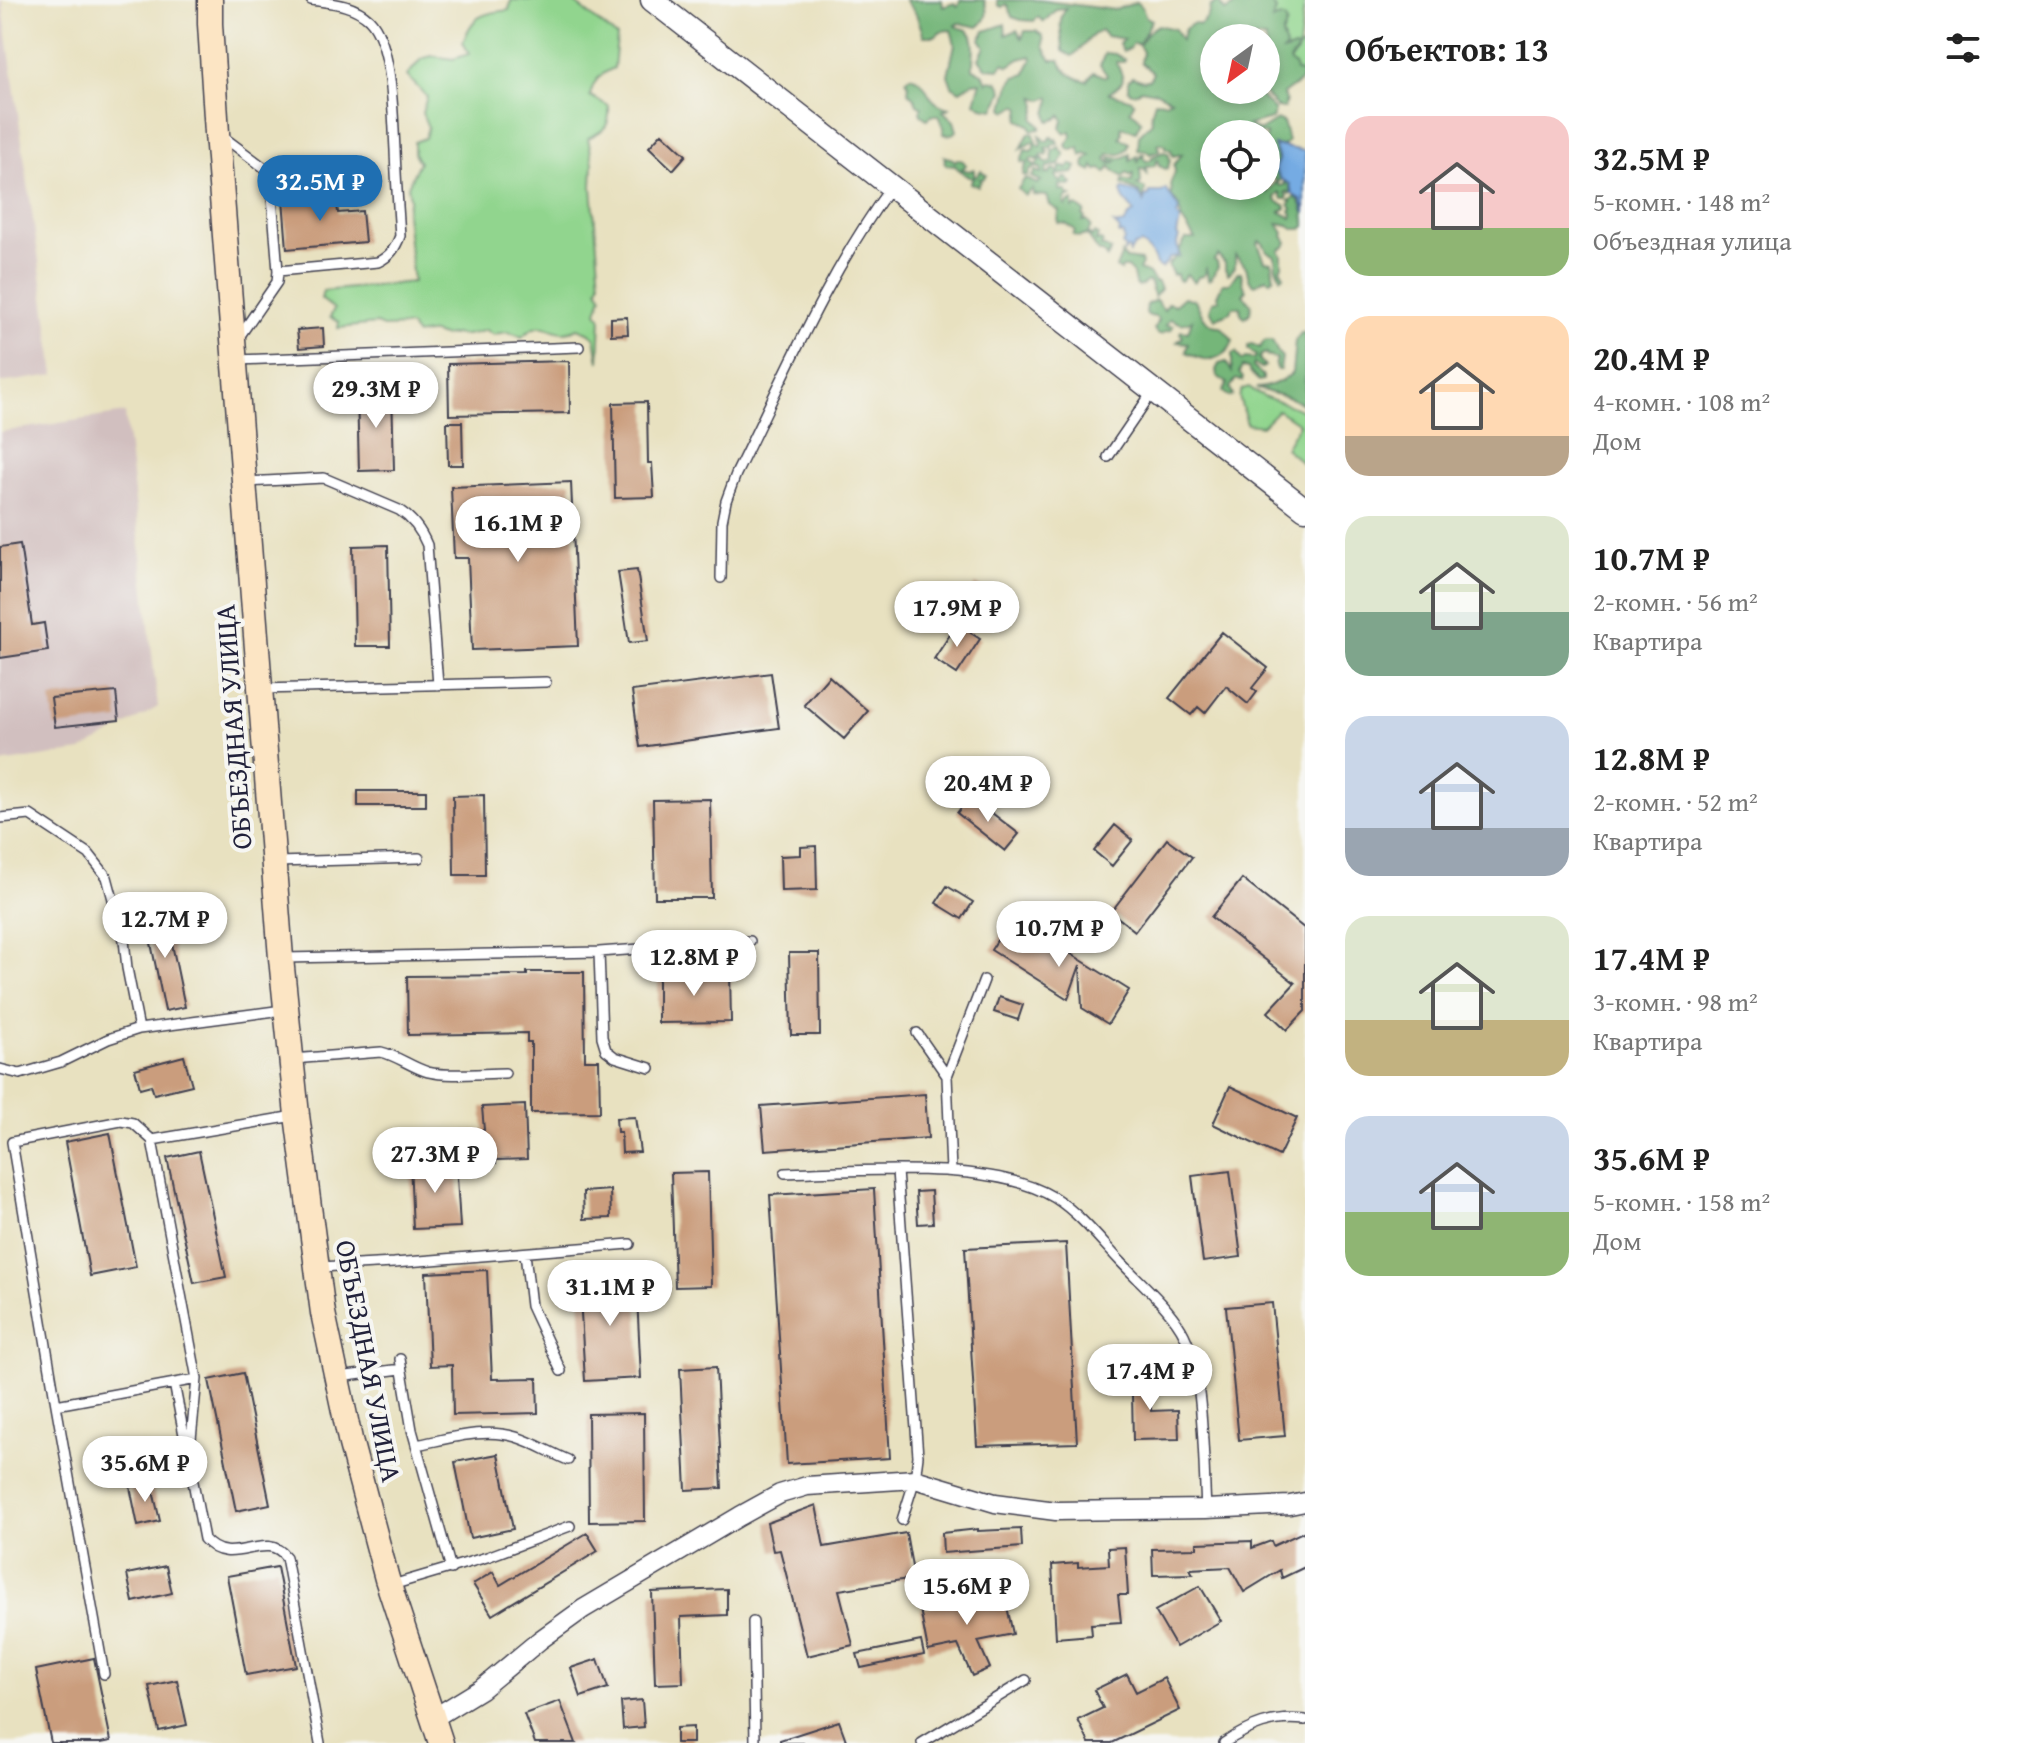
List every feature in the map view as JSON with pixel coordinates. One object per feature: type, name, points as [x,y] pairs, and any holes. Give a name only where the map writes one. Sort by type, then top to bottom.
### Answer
[{"type":"main road","name":"ОБЪЕЗДНАЯ УЛИЦА","points":[[208,8],[281,958],[317,1268],[351,1444],[389,1586],[441,1743]]},
{"type":"street","points":[[652,0],[1305,509]]},
{"type":"street","points":[[432,1719],[481,1689],[583,1609],[780,1494],[807,1486],[915,1479],[995,1503],[1056,1511],[1206,1509],[1305,1502]]},
{"type":"lane","points":[[278,271],[378,262],[388,257],[400,236],[391,84],[386,57],[370,21],[354,9],[340,4],[311,0]]},
{"type":"lane","points":[[217,133],[270,172],[277,282],[235,351]]},
{"type":"lane","points":[[721,578],[722,521],[736,474],[830,284],[868,218],[891,186]]},
{"type":"lane","points":[[235,351],[579,347]]},
{"type":"lane","points":[[1108,457],[1153,391]]},
{"type":"lane","points":[[245,482],[324,478],[399,510],[418,526],[427,545],[438,685]]},
{"type":"lane","points":[[260,689],[546,682]]},
{"type":"lane","points":[[0,818],[30,815],[89,854],[107,877],[124,940],[139,1029]]},
{"type":"lane","points":[[273,862],[419,858]]},
{"type":"lane","points":[[281,958],[599,952],[750,941]]},
{"type":"lane","points":[[599,952],[602,1037],[606,1050],[615,1057],[650,1068]]},
{"type":"lane","points":[[951,1171],[947,1076],[984,980]]},
{"type":"lane","points":[[0,1069],[20,1074],[61,1062],[108,1039],[139,1029],[286,1009]]},
{"type":"lane","points":[[917,1033],[947,1076]]},
{"type":"lane","points":[[292,1059],[381,1052],[432,1073],[505,1073]]},
{"type":"lane","points":[[152,1140],[297,1115]]},
{"type":"lane","points":[[104,1674],[12,1142],[121,1121],[133,1123],[152,1140],[197,1379],[189,1459]]},
{"type":"lane","points":[[897,1171],[918,1456],[915,1479],[902,1520]]},
{"type":"lane","points":[[785,1173],[951,1171],[1012,1180],[1034,1187],[1073,1212],[1184,1333],[1198,1386],[1206,1509]]},
{"type":"lane","points":[[317,1268],[630,1244]]},
{"type":"lane","points":[[525,1253],[531,1306],[561,1371]]},
{"type":"lane","points":[[394,1263],[394,1275]]},
{"type":"lane","points":[[336,1378],[400,1364],[416,1445],[451,1569]]},
{"type":"lane","points":[[56,1405],[197,1379]]},
{"type":"lane","points":[[174,1383],[204,1539],[210,1546],[226,1553],[269,1546],[282,1551],[286,1557],[320,1743]]},
{"type":"lane","points":[[416,1445],[457,1437],[497,1434],[516,1437],[568,1460]]},
{"type":"lane","points":[[389,1586],[451,1569],[570,1526]]},
{"type":"lane","points":[[753,1622],[755,1743]]},
{"type":"lane","points":[[922,1743],[1026,1680]]},
{"type":"lane","points":[[1224,1743],[1246,1729],[1268,1722],[1305,1720]]},
{"type":"shaded area","points":[[0,0],[55,375],[0,383]]},
{"type":"shaded area","points":[[125,413],[158,707],[81,751],[0,763],[0,432]]},
{"type":"green space","points":[[511,0],[571,0],[617,37],[614,68],[598,79],[590,96],[609,106],[606,126],[588,138],[593,163],[598,288],[602,296],[597,312],[601,317],[599,362],[595,337],[578,328],[561,332],[538,327],[522,337],[508,332],[493,335],[486,330],[466,335],[416,335],[410,326],[383,327],[376,324],[338,328],[339,322],[330,317],[334,309],[321,299],[323,291],[413,282],[406,213],[410,199],[408,186],[419,162],[414,153],[414,142],[425,138],[428,127],[422,113],[427,97],[407,76],[421,59],[432,56],[453,59],[469,54],[463,42],[471,26],[485,14],[509,10]]},
{"type":"green space","points":[[905,0],[942,0],[943,7],[954,3],[958,6],[960,0],[984,0],[986,15],[978,27],[959,23],[955,26],[967,30],[972,37],[973,69],[983,73],[987,83],[989,80],[999,82],[1003,90],[994,109],[975,102],[981,82],[972,83],[960,91],[952,86],[948,75],[955,44],[951,30],[924,36],[916,14]]},
{"type":"green space","points":[[997,0],[1038,0],[1115,10],[1137,2],[1146,17],[1152,20],[1139,44],[1158,25],[1175,29],[1181,40],[1185,29],[1194,23],[1200,24],[1200,104],[1268,104],[1275,111],[1272,119],[1268,120],[1200,120],[1200,200],[1276,200],[1286,208],[1280,212],[1292,218],[1289,201],[1295,197],[1302,206],[1305,226],[1294,229],[1278,223],[1287,242],[1279,251],[1282,255],[1280,269],[1284,276],[1281,278],[1276,268],[1275,256],[1259,241],[1265,261],[1272,264],[1274,277],[1270,281],[1266,278],[1255,285],[1252,283],[1246,267],[1235,255],[1235,267],[1228,274],[1225,263],[1218,255],[1214,260],[1218,267],[1211,279],[1208,280],[1206,269],[1195,282],[1187,274],[1181,281],[1178,280],[1177,274],[1173,275],[1168,265],[1180,257],[1179,251],[1186,239],[1195,239],[1172,197],[1174,165],[1182,154],[1173,156],[1171,150],[1161,143],[1158,144],[1159,151],[1150,154],[1138,150],[1139,135],[1152,122],[1155,101],[1171,99],[1157,92],[1141,89],[1131,93],[1128,89],[1128,81],[1132,77],[1144,81],[1150,79],[1153,73],[1141,62],[1143,52],[1138,44],[1133,43],[1123,51],[1119,44],[1124,39],[1106,36],[1101,30],[1072,56],[1063,51],[1061,24],[1066,8],[1056,9],[1044,22],[1038,17],[1034,21],[1012,17],[1006,4],[1002,7]]},
{"type":"green space","points":[[1244,0],[1248,5],[1250,0],[1271,0],[1276,10],[1272,20],[1280,17],[1287,23],[1282,36],[1286,47],[1283,52],[1299,49],[1290,62],[1303,76],[1283,94],[1286,100],[1284,108],[1274,104],[1280,104],[1280,24],[1200,24],[1210,7],[1218,1],[1225,11]]},
{"type":"green space","points":[[1271,0],[1305,0],[1299,48],[1305,45],[1305,77],[1289,63],[1297,53],[1295,48],[1282,52],[1282,36],[1287,23],[1272,22],[1276,10]]},
{"type":"green space","points":[[1005,24],[1006,35],[1017,30],[1022,38],[1025,31],[1036,31],[1043,36],[1044,47],[1051,60],[1059,60],[1069,73],[1081,80],[1087,81],[1094,72],[1106,77],[1100,65],[1105,53],[1125,60],[1116,62],[1123,80],[1109,93],[1132,100],[1134,103],[1130,110],[1141,121],[1136,131],[1121,127],[1120,137],[1129,143],[1128,148],[1121,154],[1109,154],[1106,159],[1114,163],[1117,161],[1111,161],[1110,157],[1122,158],[1130,154],[1130,161],[1137,156],[1138,163],[1141,154],[1144,154],[1146,161],[1163,152],[1168,153],[1170,160],[1165,169],[1156,160],[1155,166],[1146,167],[1147,174],[1140,169],[1141,183],[1136,185],[1146,189],[1143,200],[1139,192],[1122,184],[1123,180],[1132,182],[1133,174],[1130,176],[1127,173],[1123,177],[1111,166],[1106,173],[1094,166],[1092,171],[1085,169],[1085,163],[1091,156],[1082,156],[1079,147],[1068,149],[1066,145],[1072,136],[1071,131],[1065,133],[1061,128],[1061,115],[1049,121],[1050,97],[1042,100],[1035,97],[1037,107],[1034,119],[1040,129],[1032,130],[1030,125],[1019,120],[1021,108],[1017,105],[1007,111],[1004,108],[1010,84],[1015,77],[1026,74],[1032,60],[1031,56],[1009,66],[1003,63],[999,69],[987,68],[979,59],[985,47],[980,39],[985,31]]},
{"type":"green space","points":[[910,76],[922,83],[934,101],[949,108],[943,111],[954,121],[957,131],[943,134],[938,115],[927,119],[921,115],[922,107],[908,92],[906,80]]},
{"type":"green space","points":[[1280,121],[1288,142],[1280,146]]},
{"type":"green space","points":[[1029,133],[1034,134],[1037,145],[1042,144],[1039,134],[1045,141],[1052,137],[1058,143],[1051,149],[1045,148],[1047,156],[1044,154],[1037,160],[1032,158],[1030,161],[1036,167],[1029,171],[1028,176],[1023,175],[1027,163],[1021,162],[1025,150],[1031,151],[1034,143],[1021,149]]},
{"type":"green space","points":[[1059,147],[1065,155],[1059,165],[1047,167],[1045,174],[1055,169],[1059,172],[1060,167],[1067,169],[1071,164],[1077,167],[1073,173],[1056,175],[1058,180],[1062,182],[1067,178],[1072,184],[1059,185],[1061,191],[1067,191],[1067,195],[1071,196],[1066,198],[1064,204],[1066,206],[1073,201],[1073,208],[1077,206],[1085,212],[1083,221],[1091,226],[1088,233],[1092,237],[1095,233],[1098,235],[1096,241],[1101,240],[1101,247],[1111,251],[1107,258],[1087,235],[1073,235],[1075,230],[1058,223],[1059,211],[1050,205],[1047,196],[1033,195],[1033,189],[1025,196],[1018,189],[1025,178],[1037,184],[1041,181],[1032,177],[1035,171],[1041,173],[1041,168],[1036,166],[1043,158],[1046,163],[1053,162],[1052,151]]},
{"type":"green space","points":[[944,156],[955,162],[957,159],[963,161],[966,165],[962,169],[974,169],[974,176],[981,170],[986,175],[980,179],[978,186],[970,183],[973,178],[955,166],[946,165]]},
{"type":"green space","points":[[1284,181],[1289,184],[1291,193],[1287,191],[1287,199],[1282,199],[1280,186],[1285,185]]},
{"type":"green space","points":[[1122,253],[1125,259],[1141,261],[1139,270],[1158,282],[1161,289],[1154,297],[1148,281],[1139,287],[1127,268],[1121,271],[1116,268]]},
{"type":"green space","points":[[1241,272],[1246,290],[1243,295],[1251,304],[1250,313],[1245,318],[1240,307],[1233,307],[1230,312],[1215,319],[1210,310],[1213,302],[1219,299],[1217,296],[1223,283],[1230,283]]},
{"type":"green space","points":[[1184,297],[1195,300],[1207,321],[1221,326],[1233,340],[1225,353],[1207,359],[1186,352],[1188,343],[1177,342],[1183,337],[1181,331],[1188,332],[1192,320],[1179,323],[1170,319],[1165,325],[1173,326],[1171,330],[1157,334],[1154,329],[1158,320],[1146,314],[1147,304],[1156,300],[1164,310],[1169,303],[1175,305]]},
{"type":"green space","points":[[1305,332],[1305,406],[1256,388],[1275,384],[1292,373],[1295,341]]},
{"type":"green space","points":[[1267,340],[1272,340],[1282,357],[1280,370],[1275,366],[1277,359],[1266,353],[1259,359],[1265,366],[1262,368],[1254,364],[1253,367],[1263,376],[1263,380],[1259,381],[1248,368],[1242,367],[1239,373],[1242,381],[1236,379],[1230,388],[1233,395],[1230,397],[1223,392],[1227,383],[1217,376],[1219,364],[1226,362],[1232,372],[1232,354],[1236,352],[1242,361],[1245,358],[1254,359],[1256,356],[1248,345],[1260,348]]},
{"type":"green space","points":[[1249,387],[1305,413],[1305,465],[1285,448],[1299,424],[1278,410],[1262,426],[1247,424],[1239,397],[1242,389]]},
{"type":"water","points":[[1280,146],[1305,151],[1305,213],[1301,200],[1292,194],[1290,184],[1281,179]]},
{"type":"water","points":[[1123,189],[1139,194],[1144,202],[1150,192],[1166,189],[1179,209],[1179,256],[1170,258],[1162,268],[1156,265],[1151,253],[1141,244],[1134,246],[1130,253],[1128,248],[1124,251],[1123,234],[1119,234],[1120,230],[1114,224],[1125,224],[1134,212],[1123,198]]},
{"type":"building","points":[[662,133],[686,155],[673,170],[649,147]]},
{"type":"building","points":[[336,195],[338,213],[362,211],[365,242],[287,249],[283,199]]},
{"type":"building","points":[[627,317],[628,334],[611,335],[611,318]]},
{"type":"building","points":[[323,328],[324,346],[299,348],[297,330]]},
{"type":"building","points":[[569,361],[570,413],[449,415],[448,364]]},
{"type":"building","points":[[392,390],[394,470],[359,471],[357,391]]},
{"type":"building","points":[[647,402],[648,463],[652,463],[654,497],[615,498],[613,403]]},
{"type":"building","points":[[447,422],[462,422],[463,465],[448,465]]},
{"type":"building","points":[[571,482],[578,646],[472,650],[468,558],[454,558],[451,487]]},
{"type":"building","points":[[20,544],[32,625],[44,623],[48,651],[0,658],[0,547]]},
{"type":"building","points":[[388,545],[390,646],[355,646],[353,546]]},
{"type":"building","points":[[637,570],[648,641],[629,643],[618,572]]},
{"type":"building","points":[[976,584],[1008,605],[1000,618],[968,597]]},
{"type":"building","points":[[957,624],[980,639],[957,674],[934,659]]},
{"type":"building","points":[[1222,632],[1268,668],[1252,688],[1257,692],[1248,704],[1226,686],[1205,713],[1198,707],[1191,715],[1169,698]]},
{"type":"building","points":[[771,673],[779,728],[640,747],[632,691]]},
{"type":"building","points":[[829,676],[868,711],[844,739],[804,705]]},
{"type":"building","points":[[116,692],[119,720],[55,727],[51,698]]},
{"type":"building","points":[[358,791],[426,791],[426,806],[358,806]]},
{"type":"building","points":[[484,795],[485,875],[454,875],[453,796]]},
{"type":"building","points":[[970,796],[1019,834],[1005,851],[957,813]]},
{"type":"building","points":[[710,799],[712,898],[655,898],[653,800]]},
{"type":"building","points":[[1115,825],[1133,840],[1112,866],[1094,851]]},
{"type":"building","points":[[1167,839],[1192,857],[1135,931],[1111,912]]},
{"type":"building","points":[[816,846],[817,890],[781,891],[780,856],[801,855],[801,847]]},
{"type":"building","points":[[1242,879],[1305,929],[1305,1011],[1287,1030],[1268,1012],[1295,983],[1211,917]]},
{"type":"building","points":[[947,886],[973,902],[962,919],[936,903]]},
{"type":"building","points":[[165,910],[185,1007],[165,1011],[145,914]]},
{"type":"building","points":[[1012,917],[1129,990],[1108,1024],[1082,1008],[1080,965],[1068,999],[991,950]]},
{"type":"building","points":[[789,953],[819,953],[820,1035],[791,1035]]},
{"type":"building","points":[[527,972],[584,972],[585,1060],[599,1060],[600,1112],[531,1113],[531,1042],[527,1042],[527,1033],[408,1035],[407,976],[527,975]]},
{"type":"building","points":[[730,972],[731,1022],[658,1023],[658,973]]},
{"type":"building","points":[[999,997],[1023,1005],[1018,1020],[994,1012]]},
{"type":"building","points":[[184,1056],[192,1085],[154,1094],[151,1085],[140,1088],[135,1069]]},
{"type":"building","points":[[1230,1086],[1297,1118],[1279,1156],[1213,1124]]},
{"type":"building","points":[[925,1094],[928,1138],[765,1150],[761,1106]]},
{"type":"building","points":[[525,1105],[527,1159],[467,1165],[465,1131],[484,1130],[482,1107]]},
{"type":"building","points":[[635,1117],[640,1152],[622,1153],[621,1132],[617,1132],[616,1118]]},
{"type":"building","points":[[110,1133],[136,1267],[90,1276],[65,1142]]},
{"type":"building","points":[[199,1151],[226,1277],[194,1283],[167,1158]]},
{"type":"building","points":[[456,1160],[460,1227],[413,1229],[410,1162]]},
{"type":"building","points":[[1230,1171],[1241,1257],[1203,1262],[1192,1176]]},
{"type":"building","points":[[708,1172],[711,1286],[675,1287],[671,1173]]},
{"type":"building","points":[[874,1189],[890,1458],[787,1464],[770,1195]]},
{"type":"building","points":[[610,1190],[611,1218],[584,1219],[583,1192]]},
{"type":"building","points":[[931,1191],[933,1223],[918,1224],[916,1192]]},
{"type":"building","points":[[1066,1243],[1077,1443],[977,1446],[965,1248]]},
{"type":"building","points":[[487,1270],[492,1379],[537,1378],[538,1413],[453,1415],[452,1365],[430,1366],[426,1273]]},
{"type":"building","points":[[636,1276],[641,1378],[585,1381],[579,1279]]},
{"type":"building","points":[[1272,1303],[1285,1436],[1239,1440],[1226,1307]]},
{"type":"building","points":[[716,1367],[722,1488],[686,1490],[680,1369]]},
{"type":"building","points":[[1150,1370],[1151,1411],[1178,1410],[1179,1439],[1133,1440],[1128,1371]]},
{"type":"building","points":[[243,1373],[270,1504],[236,1511],[209,1380]]},
{"type":"building","points":[[644,1413],[645,1521],[589,1522],[588,1414]]},
{"type":"building","points":[[498,1454],[513,1529],[470,1538],[455,1462]]},
{"type":"building","points":[[151,1482],[160,1521],[138,1526],[130,1487]]},
{"type":"building","points":[[816,1505],[824,1547],[906,1533],[914,1578],[839,1590],[853,1645],[807,1656],[780,1550],[773,1551],[767,1523]]},
{"type":"building","points":[[1021,1529],[1022,1547],[943,1553],[942,1533]]},
{"type":"building","points":[[1305,1531],[1305,1567],[1282,1578],[1280,1570],[1244,1592],[1230,1567],[1190,1569],[1193,1574],[1153,1575],[1152,1549],[1197,1548],[1197,1543],[1252,1541],[1252,1548],[1271,1541],[1273,1546]]},
{"type":"building","points":[[587,1533],[598,1551],[492,1615],[473,1584],[493,1572],[500,1585]]},
{"type":"building","points":[[1125,1547],[1128,1595],[1118,1595],[1121,1622],[1091,1624],[1092,1635],[1056,1638],[1052,1565],[1109,1565],[1108,1548]]},
{"type":"building","points":[[166,1566],[172,1593],[133,1602],[127,1574]]},
{"type":"building","points":[[277,1567],[296,1666],[246,1675],[227,1576]]},
{"type":"building","points":[[1200,1586],[1221,1621],[1176,1647],[1155,1611]]},
{"type":"building","points":[[727,1589],[727,1615],[681,1617],[683,1683],[655,1684],[652,1592]]},
{"type":"building","points":[[1004,1593],[1013,1634],[978,1641],[990,1668],[972,1676],[958,1645],[928,1651],[920,1609]]},
{"type":"building","points":[[921,1641],[924,1655],[861,1668],[857,1654]]},
{"type":"building","points":[[94,1658],[111,1741],[51,1743],[36,1670]]},
{"type":"building","points":[[598,1659],[608,1688],[581,1697],[571,1668]]},
{"type":"building","points":[[1127,1674],[1136,1692],[1164,1678],[1180,1710],[1112,1743],[1089,1743],[1078,1720],[1103,1708],[1094,1690]]},
{"type":"building","points":[[177,1680],[187,1725],[159,1731],[149,1686]]},
{"type":"building","points":[[642,1700],[644,1727],[623,1729],[621,1702]]},
{"type":"building","points":[[560,1701],[576,1743],[535,1743],[524,1714]]},
{"type":"building","points":[[839,1721],[847,1743],[780,1743],[780,1740]]},
{"type":"building","points":[[693,1727],[693,1743],[676,1743],[676,1728]]}]
